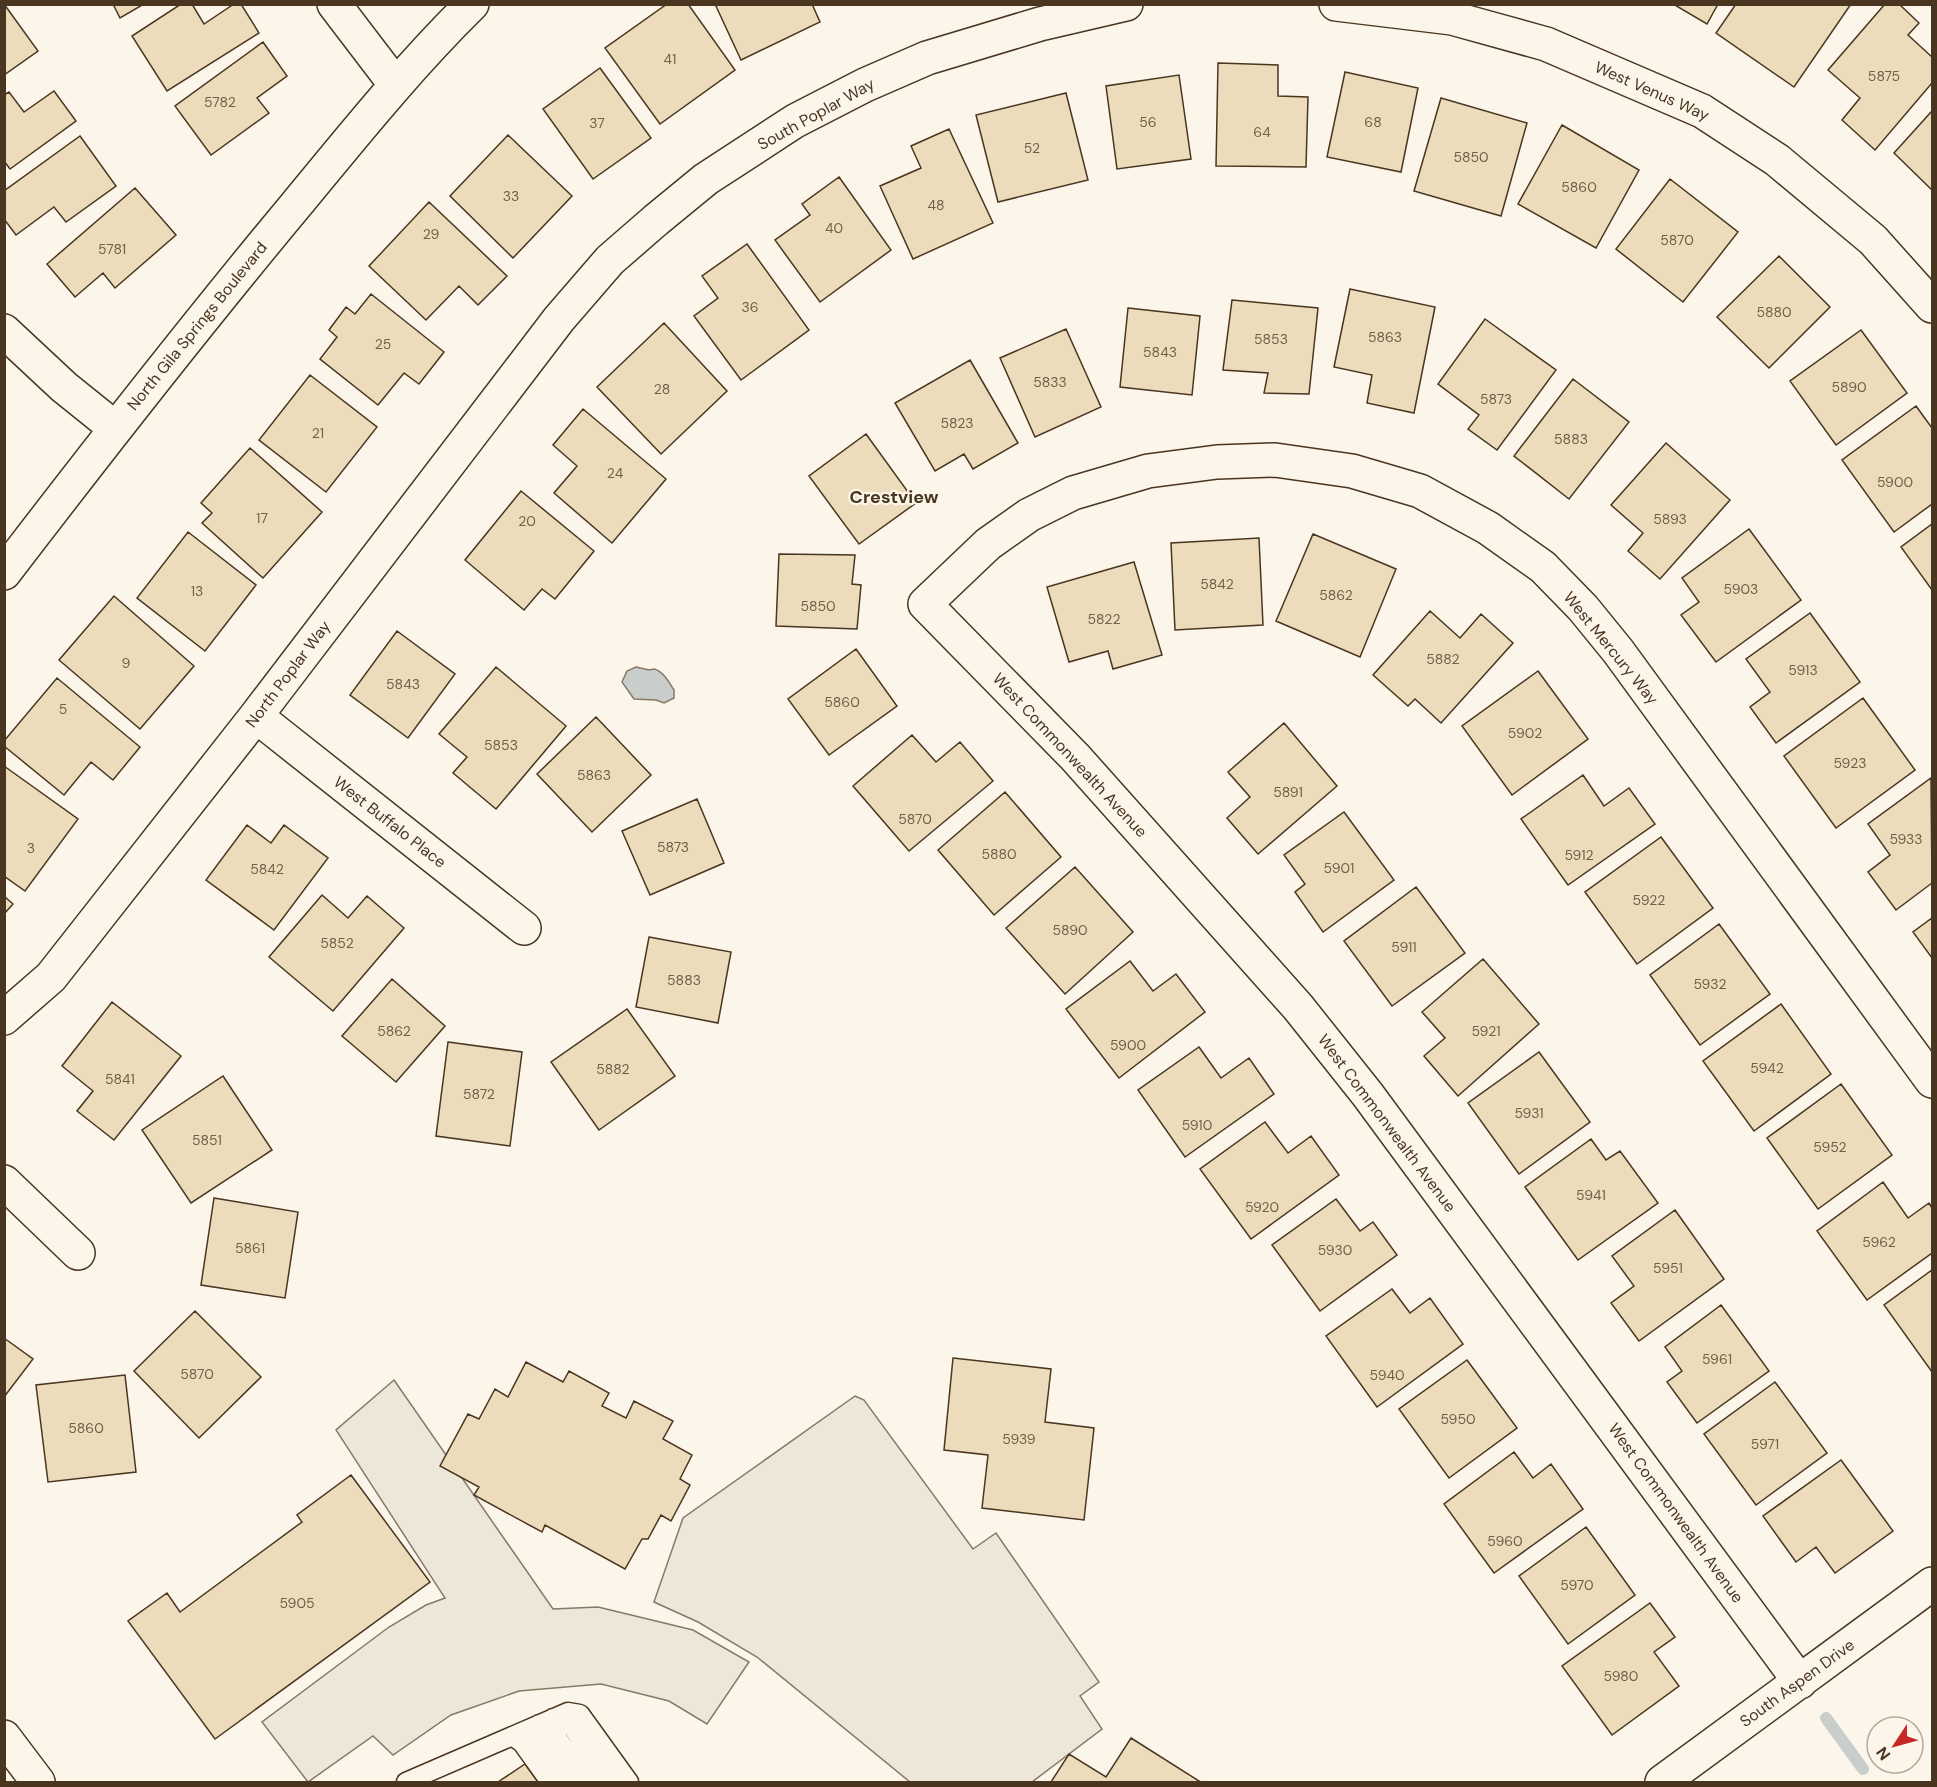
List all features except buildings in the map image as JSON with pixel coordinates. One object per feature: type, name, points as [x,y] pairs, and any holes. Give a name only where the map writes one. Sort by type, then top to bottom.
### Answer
[{"type":"street","points":[[334,4],[395,84]]},
{"type":"street","name":"North Gila Springs Boulevard","points":[[4,573],[115,428],[248,262],[395,84],[472,4]]},
{"type":"street","name":"South Poplar Way","points":[[559,319],[610,260],[656,220],[706,179],[795,121],[865,85],[927,58],[1040,24],[1126,4]]},
{"type":"street","points":[[1336,4],[1454,11]]},
{"type":"street","name":"West Venus Way","points":[[1454,11],[1546,44],[1702,111],[1777,160],[1873,240],[1932,306]]},
{"type":"street","name":"North Poplar Way","points":[[4,1018],[51,977],[256,716],[559,319]]},
{"type":"street","points":[[4,331],[64,387],[115,428]]},
{"type":"street","name":"West Mercury Way","points":[[925,604],[988,544],[1029,515],[1073,493],[1148,471],[1217,462],[1275,460],[1352,471],[1420,491],[1488,528],[1543,567],[1583,608],[1618,651],[1932,1081]]},
{"type":"street","name":"West Commonwealth Avenue","points":[[925,604],[1075,757],[1298,1007],[1368,1095],[1800,1682]]},
{"type":"street","name":"West Buffalo Place","points":[[256,716],[524,928]]},
{"type":"street","points":[[4,1182],[78,1253]]},
{"type":"street","name":"South Aspen Drive","points":[[1662,1782],[1932,1584]]},
{"type":"street","points":[[4,1737],[38,1782]]},
{"type":"lane","points":[[406,1782],[568,1712],[580,1714],[629,1782]]},
{"type":"lane","points":[[532,1727],[522,1743],[550,1782]]},
{"type":"lane","points":[[532,1727],[537,1739],[568,1782]]},
{"type":"lane","points":[[532,1727],[552,1731],[590,1782]]},
{"type":"lane","points":[[532,1727],[572,1727],[611,1782]]},
{"type":"shaded area","points":[[636,667],[660,672],[674,690],[674,698],[664,703],[656,700],[634,699],[622,682],[627,671]]},
{"type":"shaded area","points":[[394,1380],[553,1609],[598,1607],[693,1630],[749,1662],[707,1724],[669,1701],[601,1684],[519,1691],[451,1715],[393,1755],[373,1736],[308,1782],[262,1722],[389,1627],[426,1605],[445,1598],[336,1430]]},
{"type":"shaded area","points":[[855,1396],[864,1400],[973,1549],[996,1533],[1099,1682],[1080,1696],[1102,1729],[1032,1782],[910,1782],[757,1657],[698,1622],[654,1602],[683,1518]]},
{"type":"waterway","points":[[1826,1718],[1863,1769]]},
{"type":"district","name":"Crestview","points":[[894,497]]}]
